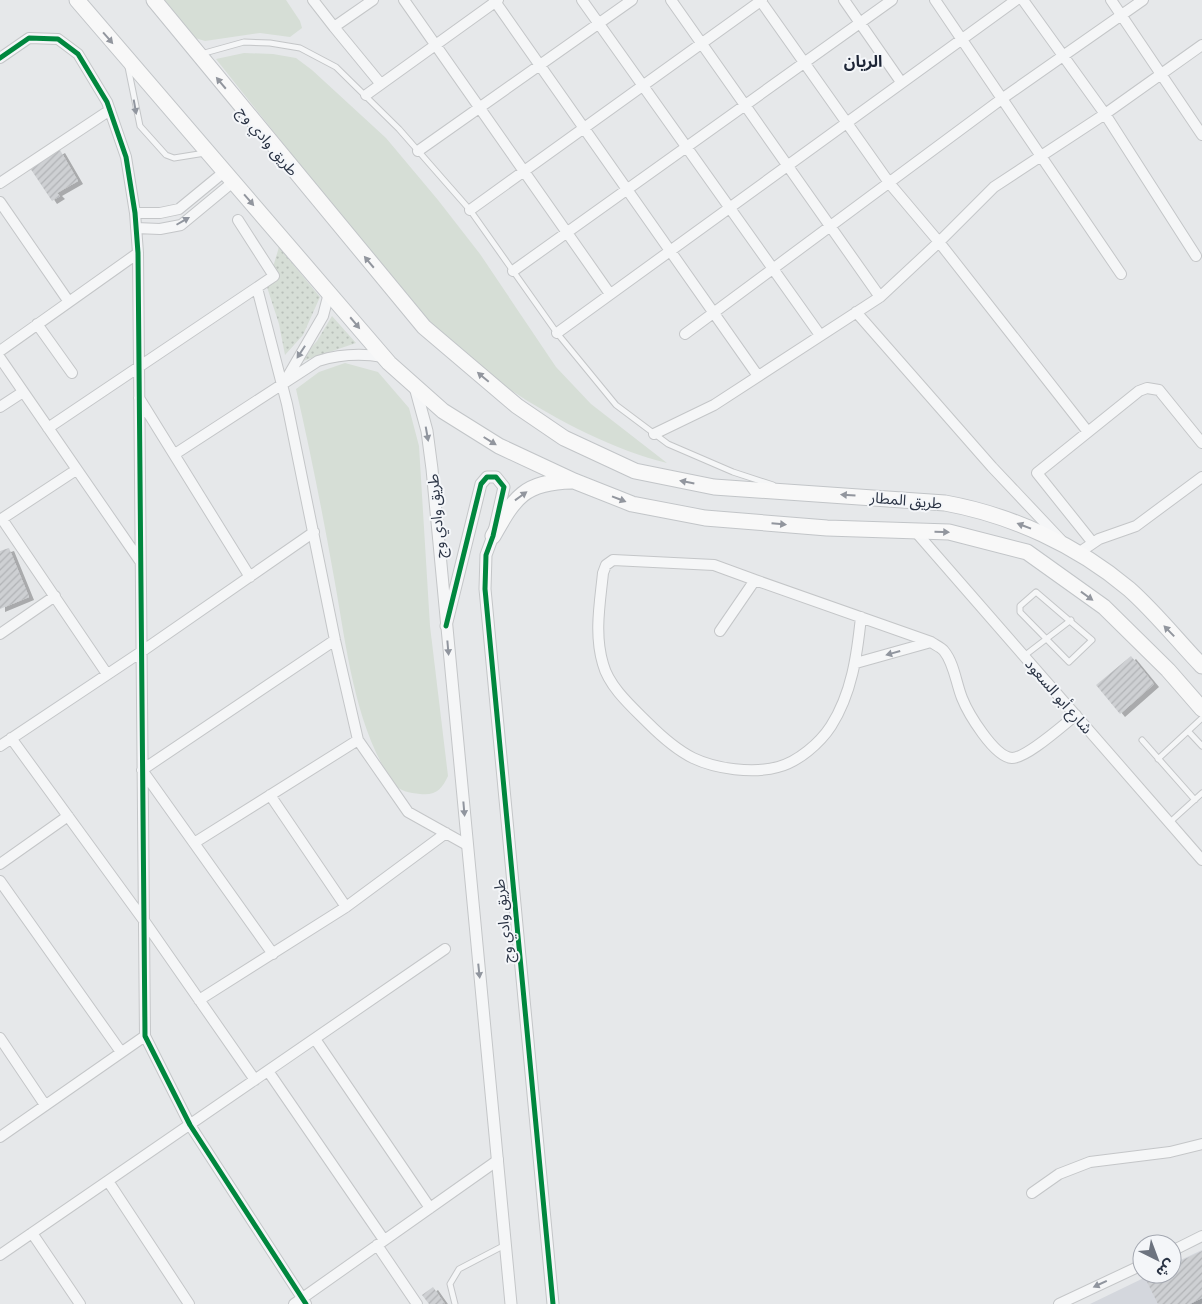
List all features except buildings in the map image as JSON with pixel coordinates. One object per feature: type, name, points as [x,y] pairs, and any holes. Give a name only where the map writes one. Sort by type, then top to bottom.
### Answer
[{"type":"main road","points":[[77,0],[383,357],[443,411],[499,446],[574,482]]},
{"type":"main road","name":"طريق وادي وج","points":[[154,0],[197,55],[424,327],[517,406],[564,438]]},
{"type":"main road","name":"طريق المطار","points":[[564,438],[635,471],[714,487],[945,503],[978,509],[1041,533],[1074,552],[1129,589],[1202,666]]},
{"type":"main road","points":[[493,536],[513,502],[527,492],[554,482],[574,482]]},
{"type":"main road","name":"طريق المطار","points":[[574,482],[632,504],[705,518],[827,528],[949,532],[1027,552],[1104,607],[1168,670],[1202,709]]},
{"type":"street","points":[[313,0],[380,83]]},
{"type":"street","points":[[334,27],[373,0]]},
{"type":"street","points":[[404,0],[610,294]]},
{"type":"street","points":[[582,0],[820,336]]},
{"type":"street","points":[[418,150],[632,0]]},
{"type":"street","points":[[671,0],[880,297]]},
{"type":"street","points":[[470,210],[761,0],[890,184],[939,242],[1088,432]]},
{"type":"street","points":[[844,0],[901,82]]},
{"type":"street","points":[[513,271],[892,0]]},
{"type":"street","points":[[935,0],[963,38],[1121,274]]},
{"type":"street","points":[[557,333],[1016,0]]},
{"type":"street","points":[[1024,0],[1105,114],[1196,256]]},
{"type":"street","points":[[1111,0],[1202,135]]},
{"type":"street","points":[[685,334],[890,184],[1003,98],[1143,0]]},
{"type":"street","points":[[366,95],[380,83],[496,1],[758,376]]},
{"type":"street","points":[[0,58],[29,38],[58,39],[78,54],[110,110],[126,157],[135,213],[138,253],[145,1036],[190,1125],[301,1302],[498,1160]]},
{"type":"street","points":[[654,434],[714,405],[880,297],[994,187],[1105,114],[1202,44]]},
{"type":"street","points":[[0,183],[110,110]]},
{"type":"street","points":[[135,213],[160,213],[179,209],[229,177]]},
{"type":"street","points":[[136,228],[160,229],[181,225],[229,177]]},
{"type":"street","points":[[0,202],[68,302]]},
{"type":"street","points":[[48,428],[274,276],[238,220]]},
{"type":"street","points":[[0,351],[138,253]]},
{"type":"street","points":[[257,288],[283,385],[335,640],[358,740],[408,812],[467,845]]},
{"type":"street","points":[[283,385],[323,316],[329,293]]},
{"type":"street","points":[[856,312],[992,467],[1074,552],[1136,526],[1202,477]]},
{"type":"street","points":[[37,324],[72,372]]},
{"type":"street","points":[[175,454],[318,361],[333,356],[362,354],[383,357]]},
{"type":"street","points":[[0,358],[140,561]]},
{"type":"street","name":"طريق وادي وج","points":[[415,387],[427,431],[498,1160],[510,1304]]},
{"type":"street","points":[[1093,543],[1037,473],[1139,391],[1147,388],[1159,390],[1202,443]]},
{"type":"street","points":[[0,407],[23,392]]},
{"type":"street","points":[[139,398],[250,577]]},
{"type":"street","points":[[76,470],[1,519],[107,674]]},
{"type":"street","name":"طريق وادي وج","points":[[446,626],[481,484],[487,477],[492,476],[500,479],[504,487],[493,536],[486,555],[487,626],[553,1304]]},
{"type":"street","name":"شارع أبو السعود","points":[[915,531],[1170,823],[1198,847],[1202,860]]},
{"type":"street","points":[[0,746],[141,652],[314,532]]},
{"type":"street","points":[[861,617],[856,663],[846,696],[830,726],[810,750],[779,767],[728,770],[693,758],[659,735],[621,695],[603,665],[598,631],[603,573],[606,565],[612,560],[714,565],[932,642],[944,651],[962,699],[973,719],[991,744],[1002,754],[1012,758],[1026,754],[1076,715]]},
{"type":"street","points":[[720,631],[755,580]]},
{"type":"street","points":[[0,634],[55,596]]},
{"type":"street","points":[[142,770],[335,640]]},
{"type":"street","points":[[856,663],[932,642]]},
{"type":"street","points":[[11,738],[145,922],[255,1080]]},
{"type":"street","points":[[194,843],[358,740]]},
{"type":"street","points":[[142,770],[273,954]]},
{"type":"street","points":[[270,795],[346,907]]},
{"type":"street","points":[[0,864],[68,816]]},
{"type":"street","points":[[199,1000],[346,907],[446,833]]},
{"type":"street","points":[[0,881],[121,1052]]},
{"type":"street","points":[[0,1255],[445,949]]},
{"type":"street","points":[[0,1137],[145,1036]]},
{"type":"street","points":[[0,1038],[45,1105]]},
{"type":"street","points":[[315,1039],[430,1208]]},
{"type":"street","points":[[268,1071],[381,1243],[417,1304]]},
{"type":"street","points":[[1032,1193],[1059,1174],[1090,1162],[1170,1152],[1202,1144]]},
{"type":"street","points":[[108,1181],[188,1304]]},
{"type":"street","points":[[32,1233],[80,1304]]},
{"type":"street","points":[[1182,1245],[1202,1236]]},
{"type":"street","points":[[1065,1303],[1132,1270]]},
{"type":"lane","points":[[197,55],[244,42],[270,43],[300,48],[336,67],[366,95],[418,150],[470,210],[557,333],[616,405],[668,444],[733,472],[792,491]]},
{"type":"lane","points":[[127,59],[140,126],[166,155],[174,158],[208,153]]},
{"type":"lane","points":[[1032,593],[1039,593],[1071,620],[1092,640],[1072,659],[1065,660],[1019,610],[1020,606],[1032,593]]},
{"type":"lane","points":[[1024,656],[1071,620]]},
{"type":"lane","points":[[1158,759],[1202,718]]},
{"type":"lane","points":[[1188,731],[1202,746]]},
{"type":"lane","points":[[1142,740],[1195,800]]},
{"type":"lane","points":[[1170,823],[1202,793]]},
{"type":"lane","points":[[455,1304],[450,1284],[459,1269],[505,1244]]},
{"type":"shaded area","points":[[161,0],[286,0],[300,21],[302,28],[290,37],[260,33],[205,41],[195,38],[187,31]]},
{"type":"shaded area","points":[[244,53],[273,54],[296,58],[312,70],[386,138],[480,254],[556,367],[591,404],[667,463],[615,446],[560,420],[485,372],[453,345],[420,310],[359,237],[216,59]]},
{"type":"shaded area","points":[[279,247],[320,297],[303,335],[285,355],[279,324],[267,287]]},
{"type":"shaded area","points":[[332,316],[356,343],[297,363],[317,341]]},
{"type":"shaded area","points":[[345,363],[378,372],[409,408],[419,446],[430,626],[448,776],[438,791],[430,794],[409,792],[398,788],[379,760],[360,708],[347,653],[320,503],[296,389],[319,372]]},
{"type":"shaded area","points":[[1202,1250],[1202,1304],[1090,1304],[1132,1284],[1182,1284],[1182,1259]]},
{"type":"cycle path","points":[[0,58],[29,38],[58,39],[78,54],[107,102],[126,157],[135,213],[138,253],[145,1036],[190,1125],[306,1304]]},
{"type":"cycle path","points":[[446,626],[481,484],[487,477],[496,477],[504,487],[493,536],[486,555],[485,589],[553,1304]]},
{"type":"district","name":"الريان","points":[[863,61]]}]
